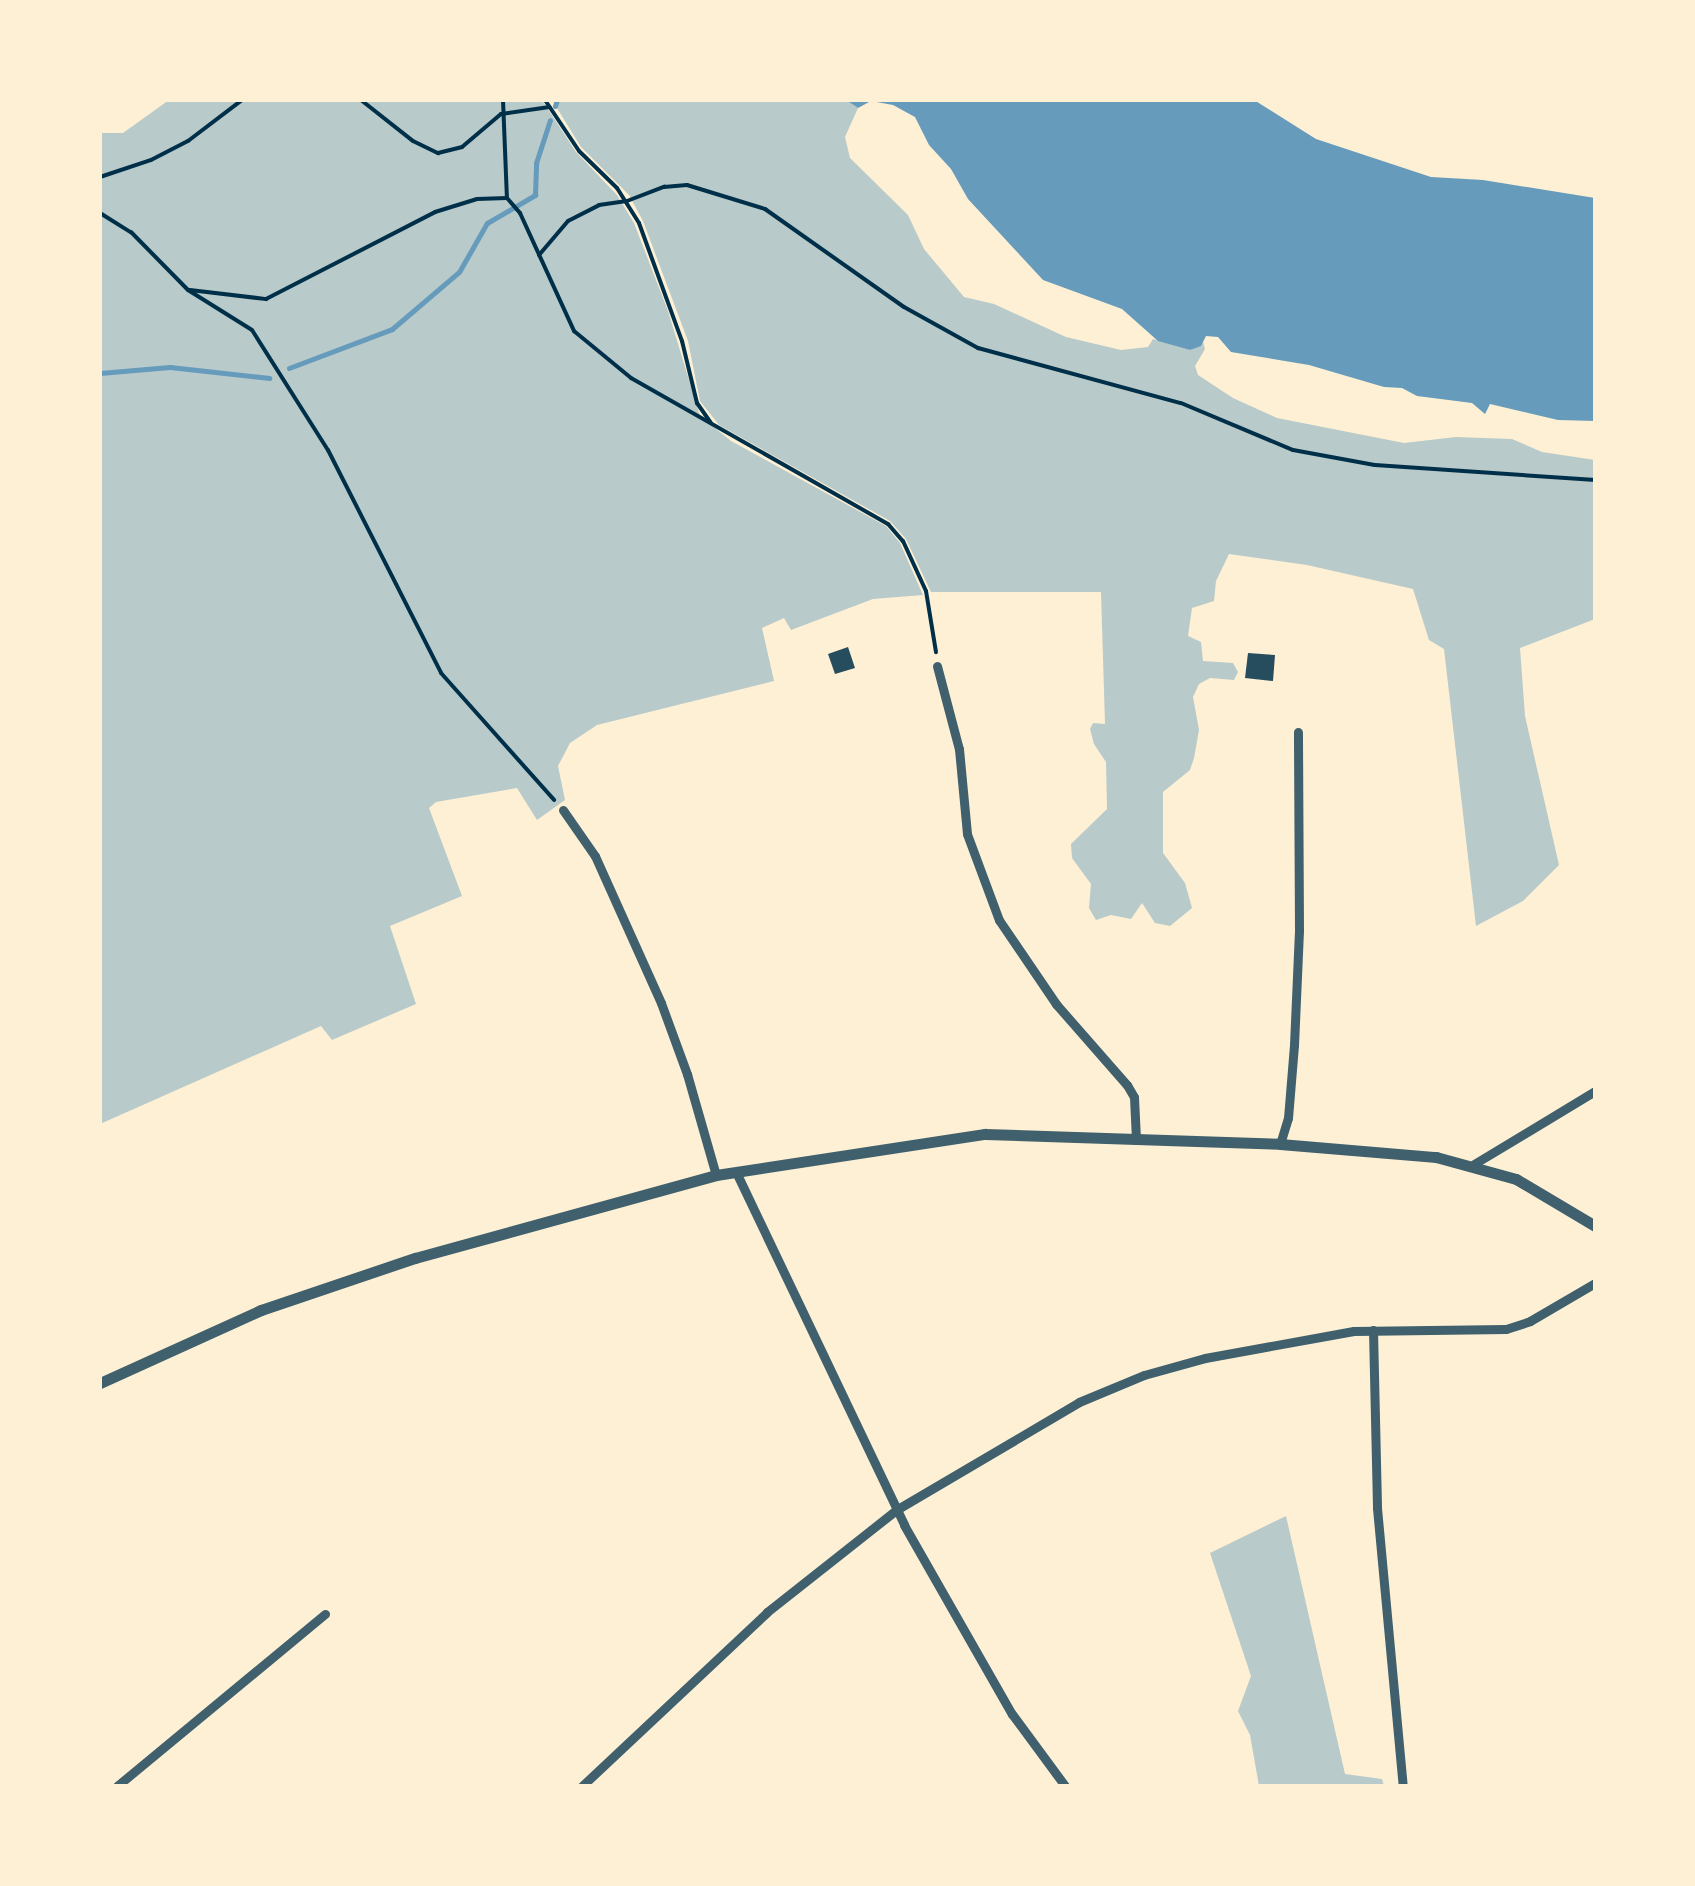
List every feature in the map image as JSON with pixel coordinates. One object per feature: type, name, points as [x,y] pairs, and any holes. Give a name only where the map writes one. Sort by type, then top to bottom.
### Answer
[{"type":"street","points":[[936,666],[960,749],[967,834],[999,920],[1056,1004],[1128,1085],[1134,1096],[1136,1140]]},
{"type":"street","points":[[1280,1144],[1288,1118],[1297,988],[1298,732]]},
{"type":"street","points":[[563,810],[594,856],[660,1004],[687,1074],[716,1176]]},
{"type":"street","points":[[1474,1164],[1595,1091]]},
{"type":"street","points":[[100,1383],[261,1310],[415,1258],[716,1176],[985,1134],[1280,1144],[1436,1157],[1474,1164],[1516,1179],[1595,1226]]},
{"type":"street","points":[[736,1172],[896,1510],[1012,1714],[1065,1786]]},
{"type":"street","points":[[582,1786],[767,1612],[896,1510],[1078,1402],[1144,1375],[1206,1358],[1373,1330],[1506,1330],[1530,1321],[1595,1283]]},
{"type":"street","points":[[1373,1330],[1377,1508],[1403,1786]]},
{"type":"street","points":[[117,1786],[324,1614]]},
{"type":"path","points":[[100,176],[188,141],[242,100]]},
{"type":"path","points":[[362,100],[413,141],[438,152],[462,148],[501,114],[549,107]]},
{"type":"path","points":[[503,100],[509,201],[520,214],[574,331],[631,378],[874,514],[895,531],[926,591],[936,666]]},
{"type":"path","points":[[545,100],[579,151],[627,201],[672,311],[696,403],[717,428]]},
{"type":"path","points":[[539,255],[568,221],[599,205],[627,201],[664,186],[686,186],[765,210],[904,306],[978,348],[1181,403],[1293,450],[1374,464],[1595,480]]},
{"type":"path","points":[[188,290],[266,298],[435,212],[477,199],[509,201]]},
{"type":"path","points":[[100,213],[131,232],[188,290],[252,330],[328,450],[442,673],[563,810]]},
{"type":"shaded area","points":[[169,100],[542,100],[576,152],[617,195],[634,223],[668,311],[700,416],[731,441],[886,526],[900,543],[923,595],[873,599],[791,630],[784,618],[762,628],[774,681],[597,725],[570,743],[558,766],[565,800],[537,820],[517,788],[436,802],[429,808],[462,896],[390,926],[416,1004],[332,1040],[321,1026],[100,1124],[100,133],[123,133]]},
{"type":"shaded area","points":[[552,100],[846,100],[858,108],[845,137],[850,158],[908,215],[924,249],[964,297],[994,304],[1066,337],[1121,350],[1148,347],[1153,339],[1190,350],[1203,342],[1205,349],[1195,366],[1198,375],[1233,398],[1277,418],[1404,443],[1456,437],[1512,439],[1542,452],[1595,460],[1595,619],[1520,648],[1525,716],[1559,865],[1523,901],[1476,926],[1444,649],[1429,640],[1413,589],[1307,565],[1229,554],[1216,581],[1214,601],[1192,608],[1188,636],[1201,642],[1203,661],[1233,663],[1238,672],[1234,680],[1210,678],[1199,684],[1193,697],[1199,730],[1190,770],[1163,792],[1163,853],[1185,883],[1192,908],[1170,926],[1155,923],[1142,903],[1131,919],[1111,915],[1096,920],[1089,908],[1091,884],[1072,858],[1071,844],[1107,809],[1106,762],[1090,729],[1093,723],[1105,724],[1101,592],[931,592],[906,539],[890,521],[719,425],[700,401],[688,341],[643,221],[629,195],[581,147]]},
{"type":"shaded area","points":[[1286,1516],[1345,1774],[1382,1779],[1384,1786],[1259,1786],[1250,1735],[1238,1711],[1251,1676],[1210,1553]]},
{"type":"water","points":[[846,100],[1254,100],[1316,139],[1431,177],[1483,180],[1595,198],[1595,421],[1558,420],[1490,404],[1485,414],[1472,403],[1417,396],[1402,388],[1384,387],[1309,365],[1231,352],[1218,337],[1206,336],[1201,346],[1190,350],[1158,341],[1122,309],[1043,280],[968,199],[951,169],[929,145],[915,117],[893,105],[871,101],[858,108]]},
{"type":"building","points":[[848,647],[855,668],[835,674],[828,654]]},
{"type":"building","points":[[1248,653],[1275,655],[1273,681],[1245,678]]},
{"type":"waterway","points":[[555,106],[557,100]]},
{"type":"waterway","points":[[289,368],[392,329],[459,272],[487,223],[535,195],[536,163],[550,120]]},
{"type":"waterway","points":[[100,373],[170,367],[269,378]]}]
